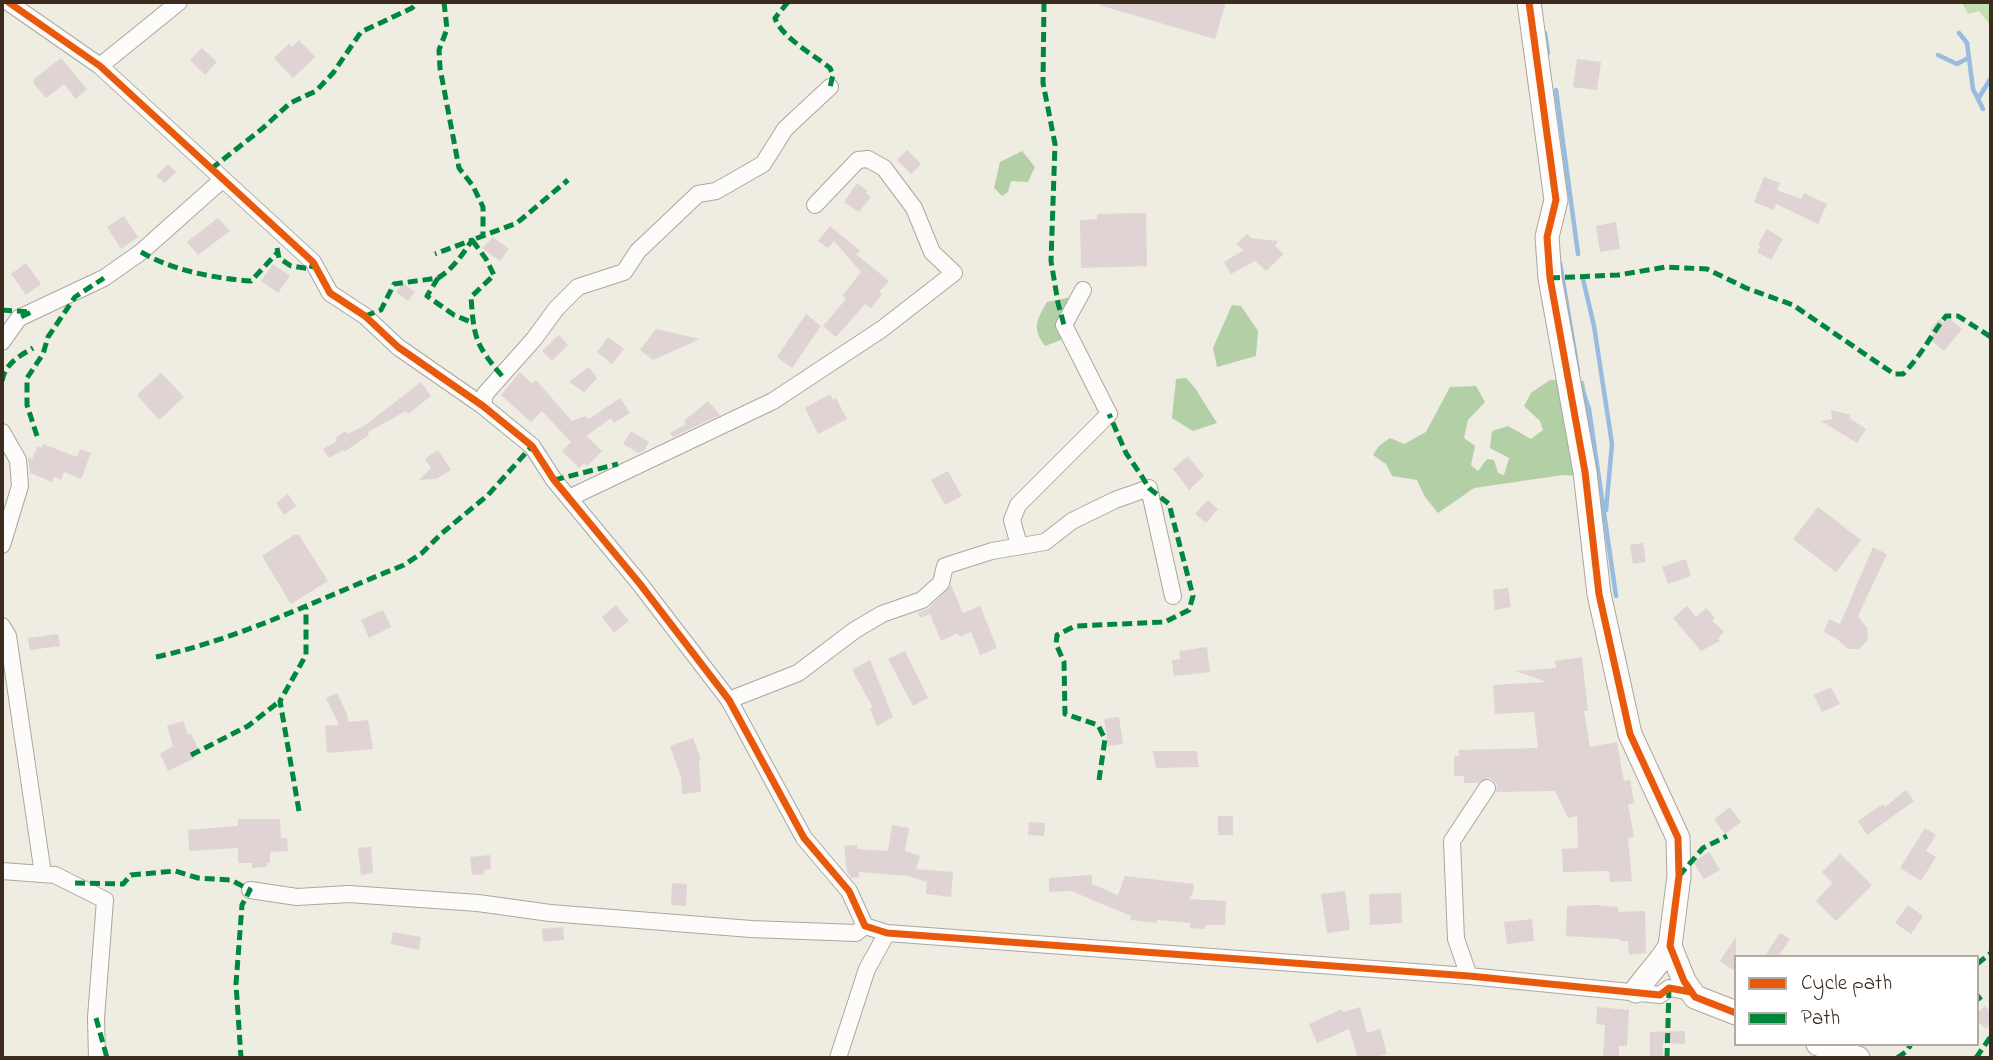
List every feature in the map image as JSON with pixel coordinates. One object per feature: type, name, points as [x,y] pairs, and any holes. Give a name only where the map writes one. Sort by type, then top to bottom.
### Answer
[{"type":"street","points":[[8,2],[100,66],[313,262],[330,293],[365,316],[398,347],[483,406],[532,446],[569,498],[640,584],[729,700],[804,838],[849,891],[865,926],[887,933],[1469,976],[1661,995],[1669,988],[1690,992],[1702,1001],[1734,1012]]},
{"type":"street","points":[[100,66],[179,2]]},
{"type":"street","points":[[1529,2],[1556,200],[1547,237],[1550,278],[1585,472],[1599,594],[1630,734],[1678,838],[1679,876],[1670,946],[1636,991]]},
{"type":"street","points":[[483,406],[485,394],[534,339],[556,309],[578,287],[624,272],[638,251],[698,194],[716,191],[763,164],[785,129],[830,87]]},
{"type":"street","points":[[569,498],[773,401],[882,329],[954,273],[932,251],[914,208],[884,168],[869,159],[858,160],[815,205]]},
{"type":"street","points":[[2,342],[19,318],[104,278],[141,252],[222,180]]},
{"type":"street","points":[[1019,545],[1012,520],[1018,505],[1109,414],[1064,325],[1083,290]]},
{"type":"street","points":[[2,432],[18,460],[20,486],[2,545]]},
{"type":"street","points":[[729,700],[798,673],[855,630],[882,614],[922,600],[941,583],[945,566],[1019,545],[1045,542],[1072,521],[1115,500],[1149,488],[1173,596]]},
{"type":"street","points":[[2,626],[8,636],[43,874]]},
{"type":"street","points":[[1469,976],[1456,939],[1452,841],[1487,788]]},
{"type":"street","points":[[2,871],[55,875],[106,900],[96,1018],[97,1058]]},
{"type":"street","points":[[250,890],[296,897],[349,894],[478,903],[550,914],[751,929],[856,933],[865,926]]},
{"type":"street","points":[[838,1058],[867,969],[887,933]]},
{"type":"street","points":[[1670,946],[1690,992]]},
{"type":"street","points":[[1824,1046],[1858,1058]]},
{"type":"green space","points":[[1991,2],[1991,26],[1979,11],[1968,14],[1962,3]]},
{"type":"green space","points":[[1022,151],[1035,167],[1028,182],[1011,181],[1008,192],[1002,196],[994,188],[1000,162]]},
{"type":"green space","points":[[1080,298],[1081,308],[1061,340],[1045,346],[1037,329],[1040,314],[1047,302]]},
{"type":"green space","points":[[1232,305],[1241,306],[1258,331],[1256,356],[1217,367],[1213,348]]},
{"type":"green space","points":[[1186,378],[1217,423],[1193,431],[1172,418],[1176,379]]},
{"type":"green space","points":[[1550,380],[1584,381],[1599,478],[1563,475],[1474,488],[1438,513],[1425,497],[1417,480],[1392,476],[1386,464],[1373,455],[1379,446],[1390,438],[1404,444],[1426,432],[1450,387],[1476,386],[1485,402],[1468,420],[1464,438],[1475,446],[1471,465],[1478,471],[1487,459],[1494,460],[1498,473],[1504,475],[1509,458],[1490,448],[1492,431],[1508,426],[1531,439],[1543,430],[1540,421],[1524,406],[1531,393]]},
{"type":"building","points":[[1100,2],[1226,2],[1215,39],[1099,5]]},
{"type":"building","points":[[299,40],[315,57],[293,78],[274,58],[289,44],[292,47]]},
{"type":"building","points":[[202,48],[217,62],[205,75],[190,60]]},
{"type":"building","points":[[61,58],[87,89],[76,99],[64,84],[46,98],[34,84],[34,79]]},
{"type":"building","points":[[1577,59],[1601,62],[1597,90],[1573,87]]},
{"type":"building","points":[[907,150],[921,164],[911,174],[897,160]]},
{"type":"building","points":[[168,164],[176,172],[165,183],[156,176]]},
{"type":"building","points":[[1764,177],[1780,183],[1777,190],[1801,199],[1804,193],[1827,204],[1818,224],[1776,204],[1774,210],[1754,202]]},
{"type":"building","points":[[857,183],[868,191],[866,193],[871,197],[859,212],[844,202]]},
{"type":"building","points":[[1146,213],[1147,266],[1081,268],[1080,220],[1097,219],[1097,214]]},
{"type":"building","points":[[124,216],[138,237],[121,249],[107,227]]},
{"type":"building","points":[[218,218],[230,231],[198,255],[187,242]]},
{"type":"building","points":[[1616,222],[1620,249],[1600,252],[1596,226]]},
{"type":"building","points":[[830,226],[860,251],[856,254],[889,281],[879,292],[882,294],[871,308],[865,304],[836,337],[823,326],[846,299],[842,296],[861,272],[834,241],[828,248],[818,241]]},
{"type":"building","points":[[1767,229],[1783,239],[1771,260],[1757,252],[1761,246],[1758,244]]},
{"type":"building","points":[[1247,234],[1251,238],[1278,241],[1275,246],[1284,254],[1266,271],[1255,261],[1231,274],[1224,262],[1244,250],[1236,244]]},
{"type":"building","points":[[493,237],[509,249],[500,261],[482,248]]},
{"type":"building","points":[[26,263],[41,284],[26,295],[11,274]]},
{"type":"building","points":[[273,264],[290,276],[278,293],[261,281]]},
{"type":"building","points":[[403,283],[415,292],[408,301],[396,292]]},
{"type":"building","points":[[806,314],[821,326],[792,368],[777,357]]},
{"type":"building","points":[[1947,316],[1962,329],[1944,351],[1930,339],[1934,333],[1930,330],[1939,319],[1943,322]]},
{"type":"building","points":[[656,329],[700,339],[653,360],[640,350]]},
{"type":"building","points":[[559,335],[568,345],[552,361],[542,351]]},
{"type":"building","points":[[608,337],[624,349],[612,364],[597,352]]},
{"type":"building","points":[[589,367],[597,378],[584,392],[569,382]]},
{"type":"building","points":[[520,372],[532,384],[536,380],[572,421],[585,416],[589,419],[620,398],[630,413],[614,423],[611,418],[586,436],[602,451],[587,466],[584,463],[579,468],[562,451],[571,442],[542,411],[531,422],[501,395]]},
{"type":"building","points":[[161,373],[184,397],[159,420],[137,395]]},
{"type":"building","points":[[421,382],[431,396],[408,414],[406,411],[368,432],[369,435],[344,452],[343,450],[329,458],[323,449],[337,441],[335,438],[346,431],[348,434],[364,426]]},
{"type":"building","points":[[830,394],[833,400],[836,398],[847,419],[818,434],[805,408]]},
{"type":"building","points":[[708,401],[720,415],[673,437],[670,433],[686,424],[684,421]]},
{"type":"building","points":[[1831,410],[1851,415],[1849,418],[1866,429],[1857,443],[1821,421],[1832,419]]},
{"type":"building","points":[[631,431],[649,442],[644,451],[638,453],[623,444]]},
{"type":"building","points":[[43,444],[77,457],[80,449],[91,453],[81,479],[64,472],[61,480],[54,477],[52,482],[30,473],[28,457],[32,459],[38,446],[41,448]]},
{"type":"building","points":[[438,450],[451,470],[436,479],[419,480],[431,468],[425,459]]},
{"type":"building","points":[[1188,456],[1204,476],[1189,490],[1173,469]]},
{"type":"building","points":[[948,471],[962,496],[945,505],[931,480]]},
{"type":"building","points":[[288,494],[296,506],[284,515],[276,503]]},
{"type":"building","points":[[1208,500],[1218,509],[1206,523],[1195,514]]},
{"type":"building","points":[[1818,507],[1861,540],[1836,572],[1793,539]]},
{"type":"building","points":[[294,535],[299,535],[328,581],[291,604],[262,556]]},
{"type":"building","points":[[1643,543],[1646,562],[1633,564],[1630,545]]},
{"type":"building","points":[[1873,547],[1887,554],[1858,616],[1867,628],[1868,640],[1859,649],[1848,649],[1824,632],[1829,619],[1840,624]]},
{"type":"building","points":[[1686,559],[1691,576],[1668,584],[1662,567]]},
{"type":"building","points":[[951,585],[963,613],[980,606],[997,648],[980,655],[971,632],[960,637],[958,633],[941,641],[930,614],[920,618],[918,613],[929,608]]},
{"type":"building","points":[[1508,588],[1511,607],[1495,610],[1493,590]]},
{"type":"building","points":[[616,605],[629,621],[614,633],[602,617]]},
{"type":"building","points":[[1687,606],[1696,617],[1706,608],[1715,618],[1712,621],[1724,631],[1718,639],[1720,641],[1701,651],[1673,618]]},
{"type":"building","points":[[383,610],[391,627],[369,638],[361,620]]},
{"type":"building","points":[[58,634],[60,646],[30,650],[28,638]]},
{"type":"building","points":[[1207,647],[1210,672],[1174,676],[1172,660],[1180,659],[1179,651]]},
{"type":"building","points":[[905,651],[928,698],[913,706],[888,659]]},
{"type":"building","points":[[1582,657],[1588,711],[1584,711],[1590,747],[1617,742],[1624,781],[1630,780],[1634,803],[1628,804],[1634,837],[1628,838],[1632,881],[1610,882],[1609,871],[1563,872],[1562,849],[1578,848],[1577,816],[1568,818],[1555,791],[1496,792],[1497,784],[1492,779],[1464,783],[1464,776],[1454,776],[1454,756],[1459,756],[1459,750],[1538,748],[1534,712],[1495,714],[1493,685],[1547,682],[1516,671],[1556,668],[1555,661]]},
{"type":"building","points":[[870,660],[893,717],[877,726],[870,709],[873,708],[852,670]]},
{"type":"building","points":[[1831,687],[1840,704],[1822,712],[1814,695]]},
{"type":"building","points":[[337,693],[348,722],[368,720],[373,749],[327,753],[325,726],[339,725],[326,698]]},
{"type":"building","points":[[1119,717],[1123,744],[1108,746],[1104,719]]},
{"type":"building","points":[[183,721],[188,735],[191,734],[199,750],[193,753],[195,758],[168,771],[160,754],[173,746],[167,726]]},
{"type":"building","points":[[693,738],[701,760],[701,792],[682,794],[681,777],[670,746]]},
{"type":"building","points":[[1153,751],[1197,751],[1199,767],[1156,768]]},
{"type":"building","points":[[1906,790],[1914,801],[1867,835],[1858,821],[1883,804],[1885,807]]},
{"type":"building","points":[[1730,807],[1741,822],[1725,834],[1714,819]]},
{"type":"building","points":[[1218,816],[1233,816],[1233,835],[1218,835]]},
{"type":"building","points":[[238,819],[280,819],[281,839],[287,838],[288,851],[270,852],[270,863],[267,863],[267,867],[252,868],[252,863],[238,863],[238,848],[189,851],[188,830],[238,826]]},
{"type":"building","points":[[1029,822],[1045,823],[1044,836],[1028,835]]},
{"type":"building","points":[[892,825],[909,828],[905,851],[920,856],[916,869],[953,872],[951,897],[926,894],[927,882],[908,876],[859,872],[859,877],[852,878],[847,872],[844,846],[857,845],[857,849],[888,851]]},
{"type":"building","points":[[1925,828],[1936,835],[1926,851],[1936,857],[1921,881],[1900,868]]},
{"type":"building","points":[[371,847],[373,873],[361,875],[358,848]]},
{"type":"building","points":[[1709,852],[1720,870],[1704,879],[1693,862]]},
{"type":"building","points":[[1840,854],[1872,885],[1836,921],[1816,901],[1833,883],[1822,872]]},
{"type":"building","points":[[490,855],[491,869],[484,870],[484,874],[472,875],[470,857]]},
{"type":"building","points":[[1092,875],[1092,884],[1118,895],[1125,876],[1194,884],[1189,899],[1226,901],[1225,925],[1205,925],[1205,929],[1190,928],[1190,923],[1130,920],[1131,916],[1071,891],[1049,892],[1049,878]]},
{"type":"building","points":[[672,883],[687,884],[686,906],[671,905]]},
{"type":"building","points":[[1345,891],[1350,930],[1327,933],[1321,894]]},
{"type":"building","points":[[1401,893],[1402,923],[1370,925],[1369,894]]},
{"type":"building","points":[[1908,905],[1923,916],[1911,934],[1895,923]]},
{"type":"building","points":[[1567,906],[1618,907],[1618,912],[1645,911],[1646,953],[1629,955],[1628,941],[1620,939],[1566,936]]},
{"type":"building","points":[[1532,919],[1534,941],[1507,944],[1504,922]]},
{"type":"building","points":[[563,927],[564,940],[543,942],[542,929]]},
{"type":"building","points":[[393,932],[421,937],[419,950],[391,944]]},
{"type":"building","points":[[1780,933],[1790,939],[1779,955],[1765,955]]},
{"type":"building","points":[[1736,937],[1734,971],[1720,961]]},
{"type":"building","points":[[1985,1006],[1991,1012],[1991,1023],[1986,1029],[1979,1023],[1979,1012]]},
{"type":"building","points":[[1360,1007],[1367,1033],[1380,1029],[1387,1054],[1358,1058],[1349,1029],[1317,1043],[1309,1024],[1342,1009],[1343,1012]]},
{"type":"building","points":[[1597,1007],[1629,1010],[1627,1046],[1619,1046],[1619,1058],[1603,1058],[1605,1025],[1596,1024]]},
{"type":"building","points":[[1685,1031],[1685,1044],[1663,1043],[1663,1058],[1650,1058],[1650,1032]]},
{"type":"waterway","points":[[1545,33],[1548,53]]},
{"type":"waterway","points":[[1959,33],[1967,43],[1973,89],[1983,109]]},
{"type":"waterway","points":[[1938,55],[1957,64],[1968,58]]},
{"type":"waterway","points":[[1978,99],[1991,78]]},
{"type":"waterway","points":[[1556,90],[1578,254]]},
{"type":"waterway","points":[[1560,263],[1578,371]]},
{"type":"waterway","points":[[1583,279],[1594,326],[1612,444],[1606,510]]},
{"type":"waterway","points":[[1580,383],[1589,409],[1616,596]]},
{"type":"marked path","points":[[211,169],[290,103],[316,91],[333,73],[361,32],[412,8],[418,2]]},
{"type":"marked path","points":[[444,2],[447,29],[439,50],[440,68],[459,168],[473,186],[483,207],[483,235]]},
{"type":"marked path","points":[[788,2],[775,18],[778,25],[791,39],[830,68],[833,75],[830,87]]},
{"type":"marked path","points":[[1044,2],[1043,83],[1055,144],[1051,261],[1064,325]]},
{"type":"marked path","points":[[502,376],[481,348],[475,332],[471,297],[494,275],[472,240],[517,223],[568,180]]},
{"type":"marked path","points":[[365,316],[381,310],[394,284],[438,278],[457,261],[472,240],[435,254]]},
{"type":"marked path","points":[[277,248],[279,258],[291,266],[311,269],[313,262]]},
{"type":"marked path","points":[[141,252],[194,272],[251,281],[277,253]]},
{"type":"marked path","points":[[1550,278],[1618,275],[1666,267],[1707,269],[1746,288],[1793,305],[1894,374],[1903,374],[1946,316],[1958,316],[1991,337]]},
{"type":"marked path","points":[[37,436],[27,405],[27,378],[43,354],[48,337],[75,297],[104,278]]},
{"type":"marked path","points":[[438,278],[427,296],[454,315],[473,323]]},
{"type":"marked path","points":[[2,310],[31,312],[19,318]]},
{"type":"marked path","points":[[2,381],[9,365],[33,348]]},
{"type":"marked path","points":[[1099,780],[1105,739],[1098,725],[1065,714],[1064,662],[1056,644],[1057,635],[1075,626],[1165,622],[1189,610],[1193,596],[1169,504],[1149,488],[1126,453],[1109,414]]},
{"type":"marked path","points":[[156,657],[251,628],[404,565],[422,553],[488,495],[532,446]]},
{"type":"marked path","points":[[554,480],[618,464]]},
{"type":"marked path","points":[[299,811],[280,701],[306,655],[306,608]]},
{"type":"marked path","points":[[191,755],[248,726],[280,701]]},
{"type":"marked path","points":[[1679,876],[1703,848],[1727,836]]},
{"type":"marked path","points":[[75,883],[123,884],[131,875],[175,871],[198,878],[231,880],[250,890],[242,905],[236,984],[241,1058]]},
{"type":"marked path","points":[[1979,962],[1991,953]]},
{"type":"marked path","points":[[1667,1058],[1669,988]]},
{"type":"marked path","points":[[96,1018],[107,1058]]},
{"type":"marked path","points":[[1976,1058],[1991,1036]]},
{"type":"marked path","points":[[1897,1058],[1910,1046]]},
{"type":"cycle path","points":[[8,2],[100,66],[313,262],[330,293],[365,316],[398,347],[483,406],[532,446],[554,480],[640,584],[729,700],[804,838],[849,891],[865,926],[887,933],[1469,976],[1660,995],[1669,988],[1691,992]]},
{"type":"cycle path","points":[[1529,2],[1556,200],[1547,237],[1550,278],[1585,472],[1599,594],[1630,734],[1678,838],[1679,876],[1670,946],[1684,981],[1695,997],[1734,1012]]}]
